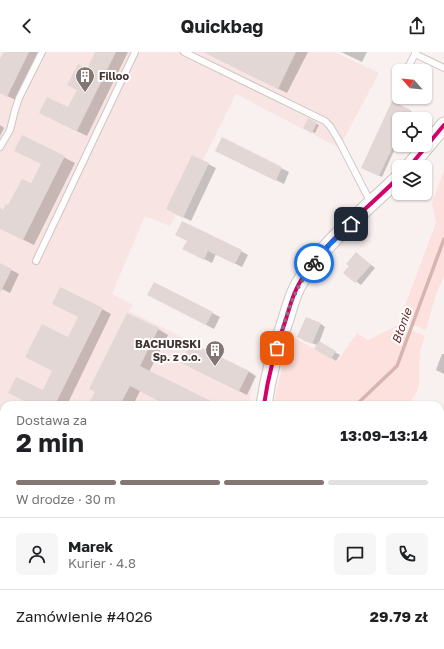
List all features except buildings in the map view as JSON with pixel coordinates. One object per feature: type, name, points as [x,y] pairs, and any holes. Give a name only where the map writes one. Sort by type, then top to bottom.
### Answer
[{"type":"street","points":[[415,160],[444,125]]},
{"type":"street","points":[[265,401],[281,333],[300,283],[330,244],[392,184]]},
{"type":"lane","points":[[0,147],[10,130],[19,98],[42,52]]},
{"type":"lane","points":[[36,261],[135,52]]},
{"type":"lane","points":[[184,52],[325,121],[330,126],[339,141],[371,205]]},
{"type":"lane","points":[[410,64],[416,53],[444,68]]},
{"type":"shaded area","points":[[0,52],[335,52],[379,73],[339,148],[236,94],[170,226],[145,216],[112,294],[133,305],[129,311],[254,373],[250,401],[0,401]]},
{"type":"shaded area","points":[[444,170],[444,276],[436,294],[426,330],[400,319],[436,223],[432,203]]},
{"type":"shaded area","points":[[398,325],[425,336],[420,353],[418,387],[416,393],[410,401],[274,401],[290,335],[337,362],[357,333],[368,340]]},
{"type":"waterway","name":"Błonie","points":[[360,401],[397,366],[444,239]]},
{"type":"cycle path","points":[[415,160],[444,125]]},
{"type":"cycle path","points":[[265,401],[276,351],[295,291],[300,282],[333,240],[392,184]]},
{"type":"way so far","points":[[277,348],[292,301],[300,283],[314,263]]},
{"type":"place","name":"Filloo","points":[[85,93]]},
{"type":"place","name":"BACHURSKI Sp. z o.o.","points":[[215,367]]},
{"type":"route","points":[[314,263],[330,244],[351,224]]}]
